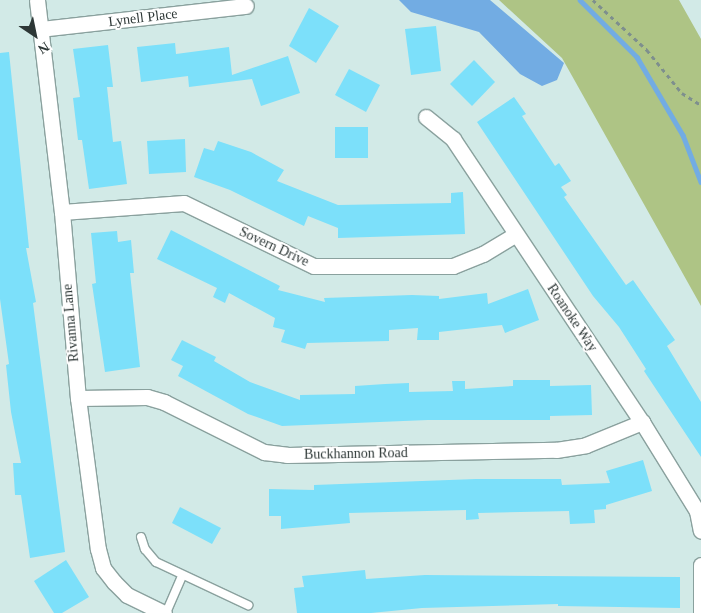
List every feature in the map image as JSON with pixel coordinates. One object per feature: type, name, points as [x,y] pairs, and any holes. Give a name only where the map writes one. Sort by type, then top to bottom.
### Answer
[{"type":"street","name":"Rivanna Lane","points":[[37,0],[62,212],[78,398],[102,568],[127,595],[165,613]]},
{"type":"street","name":"Lynell Place","points":[[40,29],[246,6]]},
{"type":"street","name":"Roanoke Way","points":[[426,117],[453,139],[515,235],[642,422],[697,510],[701,531]]},
{"type":"street","name":"Sovern Drive","points":[[62,212],[184,203],[314,266],[453,266],[483,254],[515,235]]},
{"type":"street","name":"Buckhannon Road","points":[[78,398],[147,397],[164,402],[264,452],[287,456],[556,450],[586,444],[642,422]]},
{"type":"street","points":[[701,565],[701,613]]},
{"type":"lane","points":[[141,537],[145,549],[156,562],[182,576],[248,605]]},
{"type":"lane","points":[[165,613],[182,576]]},
{"type":"path","points":[[593,0],[647,50],[682,93],[701,105]]},
{"type":"green space","points":[[499,0],[679,0],[701,39],[701,306],[562,58]]},
{"type":"water","points":[[399,0],[490,0],[564,63],[557,80],[542,86],[520,74],[479,32],[411,12]]},
{"type":"building","points":[[309,8],[339,26],[316,63],[289,46]]},
{"type":"building","points":[[436,26],[441,71],[411,75],[405,29]]},
{"type":"building","points":[[175,43],[176,54],[229,47],[232,75],[288,56],[300,93],[261,106],[252,79],[189,87],[188,76],[141,82],[137,47]]},
{"type":"building","points":[[108,45],[113,87],[107,87],[113,142],[121,141],[127,184],[89,189],[82,140],[78,140],[73,98],[80,97],[73,49]]},
{"type":"building","points":[[9,52],[29,248],[26,248],[36,302],[33,303],[65,552],[30,558],[21,495],[15,495],[13,463],[21,463],[11,412],[6,365],[9,364],[0,299],[0,53]]},
{"type":"building","points":[[474,60],[495,82],[472,106],[450,84]]},
{"type":"building","points":[[349,69],[380,85],[366,112],[335,95]]},
{"type":"building","points":[[514,97],[526,114],[522,116],[555,166],[559,163],[571,181],[561,187],[567,195],[564,197],[626,285],[633,280],[675,340],[667,346],[701,402],[701,457],[644,371],[646,369],[619,327],[593,296],[477,122]]},
{"type":"building","points":[[335,127],[368,127],[368,158],[335,158]]},
{"type":"building","points":[[185,139],[186,172],[149,174],[147,141]]},
{"type":"building","points":[[218,141],[251,152],[284,170],[277,181],[338,205],[451,203],[451,193],[463,192],[465,234],[338,238],[338,228],[308,216],[304,226],[230,190],[194,177],[204,148],[214,151]]},
{"type":"building","points":[[171,230],[280,286],[278,290],[325,302],[324,298],[412,295],[439,296],[439,299],[487,293],[488,304],[528,289],[539,320],[505,333],[502,325],[439,332],[439,340],[417,340],[418,328],[389,330],[389,341],[307,343],[305,349],[281,342],[285,330],[273,327],[275,318],[229,293],[225,303],[213,297],[217,288],[157,259]]},
{"type":"building","points":[[117,231],[118,242],[131,240],[134,273],[130,273],[140,367],[105,372],[92,284],[96,283],[91,233]]},
{"type":"building","points":[[182,340],[216,357],[214,361],[250,382],[300,400],[300,395],[355,394],[355,386],[409,383],[409,392],[453,391],[452,381],[465,381],[465,389],[513,386],[513,380],[550,380],[550,386],[591,385],[592,415],[550,416],[550,420],[428,420],[282,426],[248,414],[178,376],[183,366],[171,360]]},
{"type":"building","points":[[643,460],[652,491],[606,505],[606,509],[594,510],[595,523],[570,524],[569,511],[478,513],[479,519],[466,520],[466,510],[349,513],[350,523],[281,529],[281,516],[269,516],[269,489],[314,490],[314,485],[476,479],[561,479],[562,485],[610,483],[606,471]]},
{"type":"building","points":[[180,507],[221,528],[212,544],[172,523]]},
{"type":"building","points":[[66,560],[89,597],[62,613],[54,613],[34,581]]},
{"type":"building","points":[[365,570],[366,579],[425,575],[680,577],[680,608],[558,606],[558,604],[422,608],[371,613],[297,613],[294,588],[304,587],[302,576]]},
{"type":"waterway","points":[[580,0],[637,57],[683,135],[701,182]]}]
